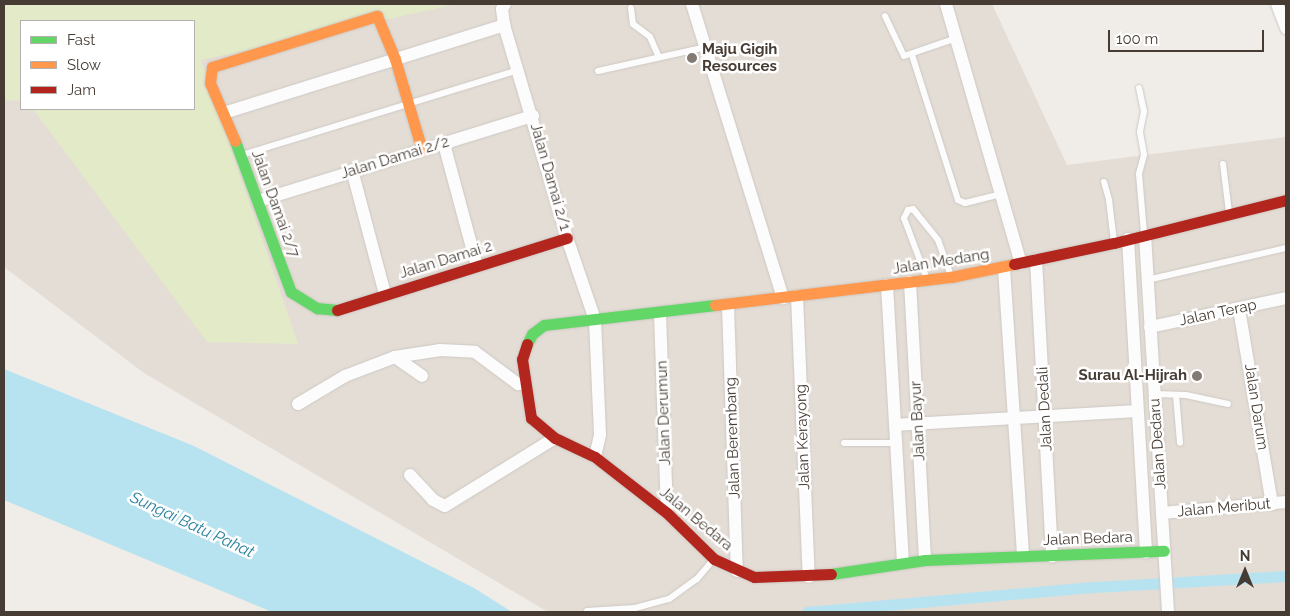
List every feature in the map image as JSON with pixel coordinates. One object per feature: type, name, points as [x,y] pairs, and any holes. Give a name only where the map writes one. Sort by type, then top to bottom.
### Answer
[{"type":"street","points":[[224,113],[504,25],[502,9],[505,4]]},
{"type":"street","points":[[692,4],[707,47],[782,298]]},
{"type":"street","points":[[946,4],[1021,263]]},
{"type":"street","points":[[1276,4],[1286,28]]},
{"type":"street","name":"Jalan Damai 2/7","points":[[334,312],[317,308],[290,292],[241,156],[210,83],[212,67],[372,15],[377,16],[381,23],[395,59]]},
{"type":"street","name":"Jalan Damai 2/1","points":[[504,25],[533,116],[567,238],[595,320],[600,435],[595,457]]},
{"type":"street","points":[[395,59],[422,150]]},
{"type":"street","name":"Jalan Damai 2/2","points":[[258,201],[352,170],[533,116]]},
{"type":"street","points":[[444,144],[477,266]]},
{"type":"street","points":[[352,170],[386,294]]},
{"type":"street","name":"Jalan Medang","points":[[595,320],[951,277],[1004,268],[1286,200]]},
{"type":"street","name":"Jalan Dedaru","points":[[1145,235],[1168,608]]},
{"type":"street","name":"Jalan Damai 2","points":[[334,312],[567,238]]},
{"type":"street","name":"Jalan Dedaru","points":[[1128,239],[1136,411],[1146,552]]},
{"type":"street","name":"Jalan Dedali","points":[[1036,260],[1046,415],[1052,557]]},
{"type":"street","name":"Jalan Dedali","points":[[1004,268],[1023,555]]},
{"type":"street","name":"Jalan Bayur","points":[[910,282],[925,560]]},
{"type":"street","name":"Jalan Bayur","points":[[887,285],[903,562]]},
{"type":"street","name":"Jalan Kerayong","points":[[797,296],[809,577]]},
{"type":"street","name":"Jalan Terap","points":[[1150,328],[1286,298]]},
{"type":"street","name":"Jalan Berembang","points":[[728,305],[737,570]]},
{"type":"street","name":"Jalan Darum","points":[[1239,309],[1272,504]]},
{"type":"street","name":"Jalan Derumun","points":[[660,313],[667,513]]},
{"type":"street","name":"Jalan Bedara","points":[[595,320],[544,325],[532,334],[522,359],[524,384],[531,418],[555,438],[595,457],[667,513],[714,559],[737,570],[770,579],[809,577],[925,560],[1023,555],[1052,557],[1146,552],[1165,557]]},
{"type":"street","points":[[298,404],[345,376],[395,357],[440,350],[475,352],[518,384],[524,384]]},
{"type":"street","points":[[395,357],[422,376]]},
{"type":"street","points":[[895,425],[918,422],[1136,411]]},
{"type":"street","points":[[410,475],[434,500],[445,506],[555,438]]},
{"type":"street","name":"Jalan Meribut","points":[[1162,513],[1286,502]]},
{"type":"lane","points":[[631,8],[633,24],[650,37],[659,57]]},
{"type":"lane","points":[[885,16],[904,56],[912,55],[957,38]]},
{"type":"lane","points":[[598,71],[707,47]]},
{"type":"lane","points":[[912,55],[958,200],[965,203],[1002,194]]},
{"type":"lane","points":[[241,156],[519,70]]},
{"type":"lane","points":[[1139,88],[1144,111],[1140,132],[1144,155],[1139,174],[1145,235]]},
{"type":"lane","points":[[1223,164],[1230,214]]},
{"type":"lane","points":[[1104,182],[1109,200],[1114,243]]},
{"type":"lane","points":[[927,280],[904,218],[908,210],[912,209],[938,240],[951,277]]},
{"type":"lane","points":[[1147,280],[1286,248]]},
{"type":"lane","points":[[1154,394],[1176,395],[1228,404]]},
{"type":"lane","points":[[1176,395],[1180,443]]},
{"type":"lane","points":[[844,442],[896,443]]},
{"type":"lane","points":[[587,611],[634,608],[669,599],[697,579],[714,559]]},
{"type":"shaded area","points":[[4,4],[992,4],[1067,165],[1286,137],[1286,612],[548,612],[144,373],[4,267]]},
{"type":"green space","points":[[4,4],[457,4],[201,60],[298,344],[207,342],[34,110],[195,110],[195,20],[20,20],[20,101],[4,100]]},
{"type":"water","name":"Sungai Batu Pahat","points":[[4,369],[194,446],[474,588],[512,612],[272,612],[4,500]]},
{"type":"waterway","points":[[807,612],[1095,587],[1286,576]]},
{"type":"traffic: fast","points":[[235,141],[291,292],[317,308],[337,310]]},
{"type":"traffic: fast","points":[[527,344],[532,334],[544,325],[715,305]]},
{"type":"traffic: fast","points":[[831,574],[925,560],[1164,551]]},
{"type":"traffic: slow","points":[[235,141],[210,83],[212,67],[377,16],[395,59],[422,150]]},
{"type":"traffic: slow","points":[[715,305],[951,277],[1014,264]]},
{"type":"traffic: jam","points":[[1014,264],[1114,243],[1286,200]]},
{"type":"traffic: jam","points":[[337,310],[567,238]]},
{"type":"traffic: jam","points":[[527,344],[522,359],[531,418],[555,438],[595,457],[667,513],[714,559],[754,577],[831,574]]},
{"type":"place","name":"Maju Gigih Resources","points":[[692,58]]},
{"type":"place","name":"Surau Al-Hijrah","points":[[1197,376]]}]
